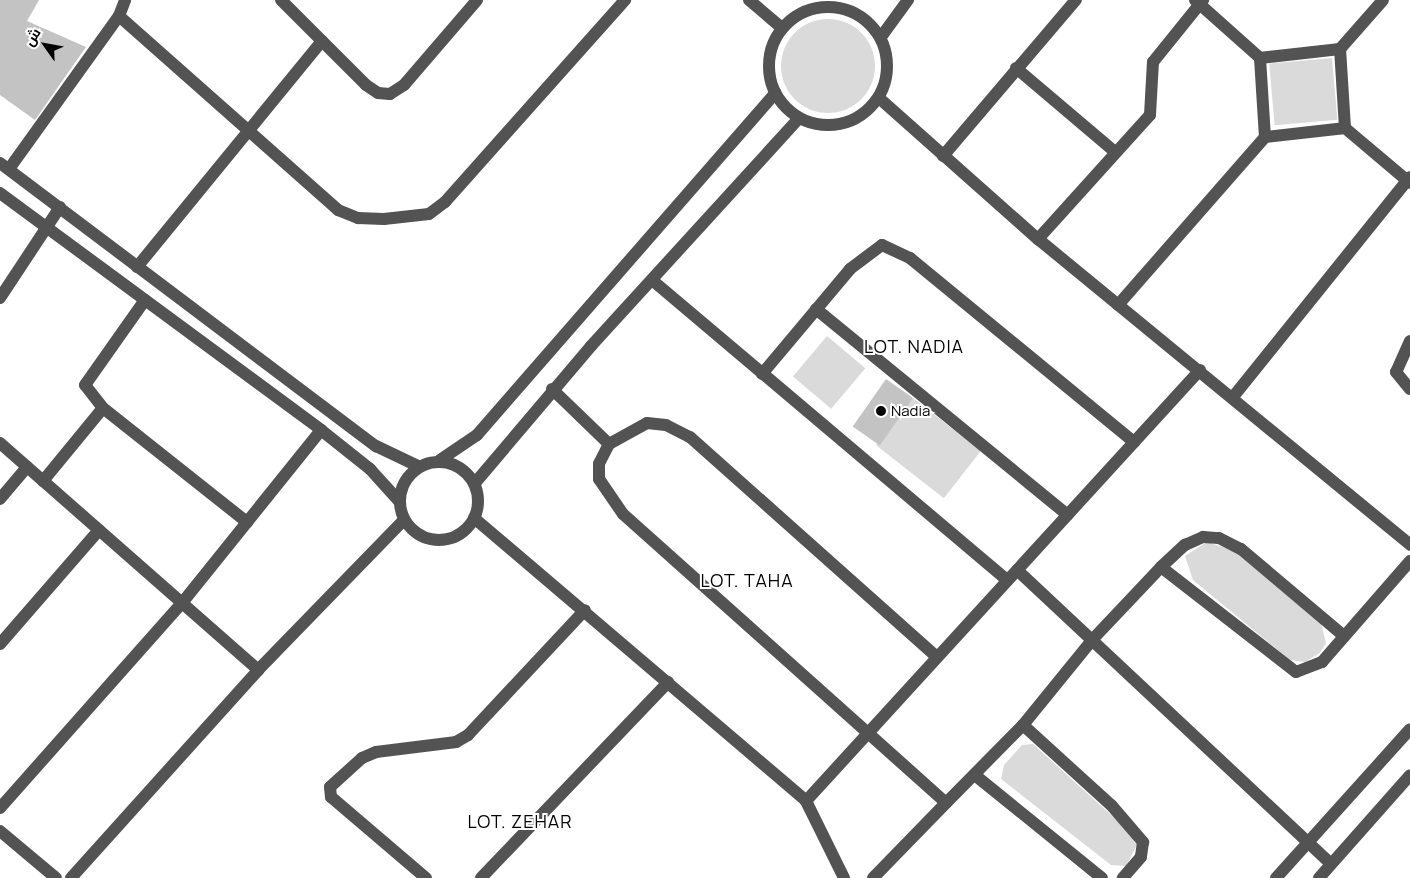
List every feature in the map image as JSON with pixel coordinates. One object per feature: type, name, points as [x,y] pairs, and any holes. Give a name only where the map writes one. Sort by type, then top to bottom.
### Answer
[{"type":"street","points":[[125,0],[120,16],[4,166],[376,446],[418,466]]},
{"type":"street","points":[[281,0],[366,85],[378,93],[390,94],[404,85],[477,0]]},
{"type":"street","points":[[120,16],[248,134],[338,210],[358,218],[384,219],[429,214],[445,202],[625,0]]},
{"type":"street","points":[[749,0],[782,28]]},
{"type":"street","points":[[847,9],[857,0]]},
{"type":"street","points":[[881,37],[908,0]]},
{"type":"street","points":[[943,156],[1016,68],[1076,0]]},
{"type":"street","points":[[1260,58],[1340,49],[1383,0]]},
{"type":"street","points":[[1038,239],[1114,151],[1150,114],[1154,62],[1199,1],[1260,58],[1265,137]]},
{"type":"street","points":[[812,9],[847,9],[866,20],[881,37],[887,57],[879,98],[865,114],[846,123],[825,126],[799,118],[775,93],[769,59],[782,28],[812,9]]},
{"type":"street","points":[[137,267],[248,134],[322,41]]},
{"type":"street","points":[[1340,49],[1344,128]]},
{"type":"street","points":[[1016,68],[1114,151]]},
{"type":"street","points":[[399,501],[404,481],[418,466],[440,460],[477,435],[775,93]]},
{"type":"street","points":[[879,98],[1038,239],[1200,370],[1410,545]]},
{"type":"street","points":[[475,483],[552,390],[799,118]]},
{"type":"street","points":[[1118,305],[1265,137],[1344,128],[1409,180],[1233,398]]},
{"type":"street","points":[[0,193],[321,430],[370,469],[399,501],[404,520],[418,535],[437,541],[457,537],[474,518],[479,503],[475,483],[460,467],[440,460]]},
{"type":"street","points":[[0,298],[60,207]]},
{"type":"street","points":[[762,374],[869,251],[882,245],[897,249],[1134,442]]},
{"type":"street","points":[[652,280],[1007,580]]},
{"type":"street","points":[[145,300],[85,385],[103,408],[247,522]]},
{"type":"street","points":[[816,310],[1068,515]]},
{"type":"street","points":[[1410,341],[1396,372],[1410,389]]},
{"type":"street","points":[[806,800],[935,655],[1017,570],[1200,370]]},
{"type":"street","points":[[552,390],[609,444]]},
{"type":"street","points":[[43,481],[103,408]]},
{"type":"street","points":[[935,655],[690,437],[666,424],[647,423],[609,444],[599,464],[599,479],[623,514],[868,730],[946,803]]},
{"type":"street","points":[[0,808],[182,603],[321,430]]},
{"type":"street","points":[[0,444],[258,670]]},
{"type":"street","points":[[0,499],[27,467]]},
{"type":"street","points":[[474,518],[586,610],[806,800],[844,878]]},
{"type":"street","points":[[71,878],[258,670],[404,520]]},
{"type":"street","points":[[0,644],[99,530]]},
{"type":"street","points":[[873,878],[946,803],[976,776],[1023,725],[1092,640],[1161,567],[1185,545],[1203,536],[1219,538],[1242,548],[1344,636]]},
{"type":"street","points":[[1161,567],[1296,672],[1322,662],[1410,561]]},
{"type":"street","points":[[1017,570],[1310,841],[1332,864]]},
{"type":"street","points":[[426,878],[330,797],[330,787],[362,758],[376,752],[456,742],[468,735],[586,610]]},
{"type":"street","points":[[481,878],[668,682]]},
{"type":"street","points":[[1023,725],[1112,806],[1142,842],[1141,857],[1123,878]]},
{"type":"street","points":[[1276,878],[1410,729]]},
{"type":"street","points":[[1319,878],[1410,774]]},
{"type":"street","points":[[976,776],[1102,878]]},
{"type":"street","points":[[0,831],[56,878]]},
{"type":"shaded area","points":[[828,19],[846,22],[861,33],[872,48],[875,66],[872,84],[861,99],[846,110],[828,113],[810,110],[795,99],[784,84],[781,66],[784,48],[795,33],[810,22]]},
{"type":"shaded area","points":[[1332,58],[1337,120],[1275,125],[1269,63]]},
{"type":"shaded area","points":[[827,336],[865,368],[831,409],[793,377]]},
{"type":"shaded area","points":[[913,398],[981,451],[944,498],[876,445]]},
{"type":"shaded area","points":[[1207,542],[1235,551],[1321,623],[1326,643],[1320,653],[1305,662],[1290,660],[1193,580],[1185,556]]},
{"type":"shaded area","points":[[1033,744],[1120,823],[1137,845],[1126,866],[1111,865],[1001,779],[1004,765],[1022,745]]},
{"type":"building","points":[[0,0],[39,0],[27,21],[86,47],[35,120],[0,95]]},
{"type":"building","name":"Nadia","points":[[886,379],[913,398],[880,445],[853,427]]},
{"type":"place","name":"Nadia","points":[[881,411]]},
{"type":"district","name":"LOT. NADIA","points":[[914,346]]},
{"type":"district","name":"LOT. TAHA","points":[[747,580]]},
{"type":"district","name":"LOT. ZEHAR","points":[[520,821]]}]
